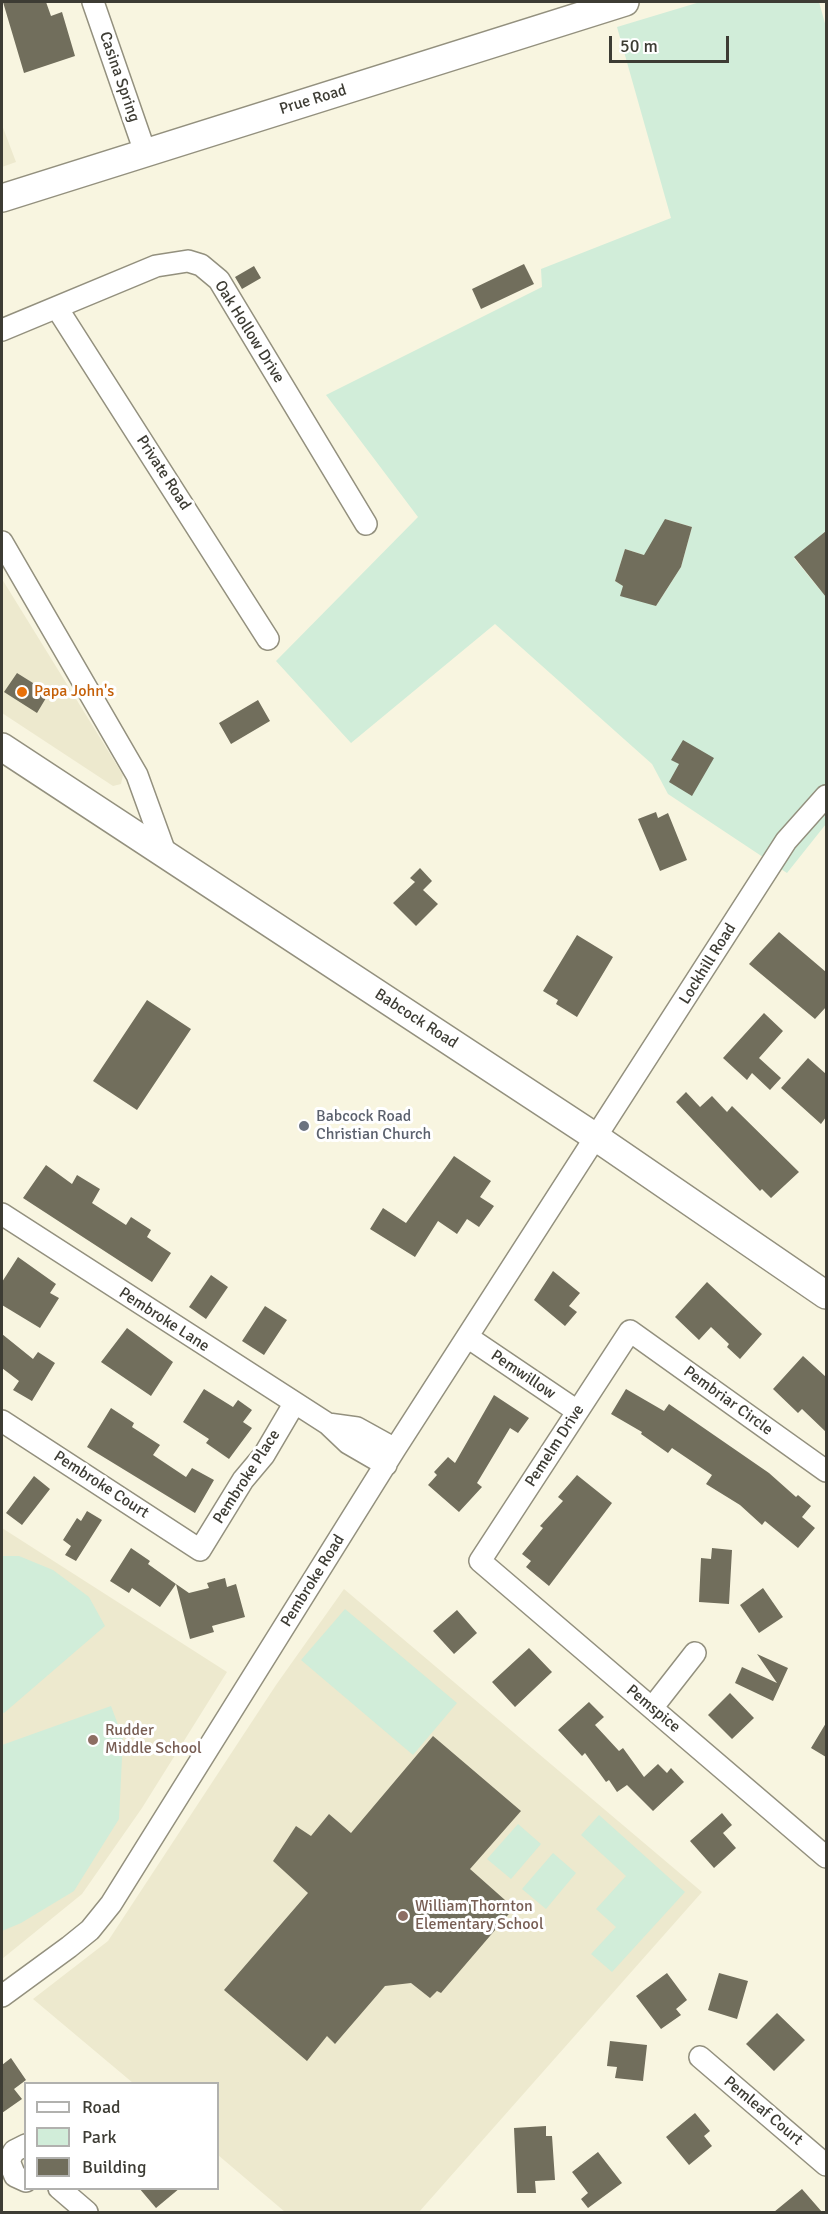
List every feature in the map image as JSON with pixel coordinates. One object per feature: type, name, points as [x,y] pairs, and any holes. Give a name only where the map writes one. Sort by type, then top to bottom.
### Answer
[{"type":"main road","name":"Prue Road","points":[[2,198],[624,2]]},
{"type":"main road","name":"Babcock Road","points":[[2,747],[597,1138],[826,1295]]},
{"type":"street","name":"Casina Spring","points":[[93,2],[145,152]]},
{"type":"street","name":"Oak Hollow Drive","points":[[2,330],[156,266],[188,261],[201,265],[219,280],[366,524]]},
{"type":"street","name":"Private Road","points":[[57,308],[268,639]]},
{"type":"street","points":[[2,542],[137,775],[166,855]]},
{"type":"street","name":"Lockhill Road","points":[[597,1138],[786,841],[826,796]]},
{"type":"street","name":"Pembroke Road","points":[[2,1996],[90,1930],[111,1904],[390,1457],[597,1138]]},
{"type":"street","name":"Pembroke Lane","points":[[2,1214],[328,1424],[348,1443],[390,1457]]},
{"type":"street","name":"Pemelm Drive","points":[[480,1561],[630,1331]]},
{"type":"street","name":"Pembriar Circle","points":[[630,1331],[826,1471]]},
{"type":"street","name":"Pemwillow","points":[[469,1338],[577,1411]]},
{"type":"street","name":"Pembroke Place","points":[[200,1550],[243,1480],[264,1455],[294,1404]]},
{"type":"street","name":"Pembroke Court","points":[[2,1421],[200,1550]]},
{"type":"street","name":"Pemspice","points":[[480,1561],[826,1857]]},
{"type":"street","points":[[652,1708],[695,1653]]},
{"type":"street","name":"Pemleaf Court","points":[[700,2057],[826,2165]]},
{"type":"street","points":[[24,2146],[14,2151],[9,2161],[15,2176],[24,2180]]},
{"type":"street","points":[[61,2190],[87,2212]]},
{"type":"shaded area","points":[[2,125],[16,162],[2,167]]},
{"type":"shaded area","points":[[2,579],[123,775],[121,784],[113,786],[2,713]]},
{"type":"shaded area","name":"Rudder Middle School","points":[[2,1528],[227,1672],[142,1808],[82,1894],[2,1959]]},
{"type":"shaded area","name":"William Thornton Elementary School","points":[[344,1589],[702,1892],[419,2212],[285,2212],[219,2156],[219,2082],[132,2082],[33,1999],[108,1941],[276,1685]]},
{"type":"green space","points":[[700,2],[819,2],[826,27],[826,531],[794,558],[821,591],[826,587],[826,824],[787,873],[668,794],[652,764],[495,624],[351,743],[276,661],[418,517],[326,395],[542,287],[541,269],[671,218],[617,27]],"holes":[[[665,519],[692,527],[681,567],[656,606],[615,581],[625,549],[660,560]]]},
{"type":"green space","points":[[2,1556],[19,1556],[53,1570],[89,1597],[105,1626],[4,1713],[2,1712]]},
{"type":"green space","points":[[345,1609],[457,1703],[413,1755],[301,1660]]},
{"type":"green space","points":[[111,1706],[123,1738],[119,1819],[74,1891],[21,1923],[2,1931],[2,1745]]},
{"type":"green space","points":[[599,1815],[685,1892],[612,1972],[591,1954],[616,1927],[596,1909],[626,1876],[581,1835]]},
{"type":"green space","points":[[518,1824],[541,1844],[511,1879],[487,1859]]},
{"type":"green space","points":[[553,1853],[576,1873],[546,1909],[522,1889]]},
{"type":"building","points":[[3,2],[46,2],[51,16],[62,12],[75,56],[24,73]]},
{"type":"building","points":[[524,264],[534,284],[481,309],[472,289]]},
{"type":"building","points":[[254,266],[261,278],[242,289],[235,277]]},
{"type":"building","points":[[665,519],[692,527],[681,567],[656,606],[620,596],[623,586],[615,581],[625,549],[644,555]]},
{"type":"building","points":[[826,531],[826,597],[794,557]]},
{"type":"building","name":"Papa John's","points":[[17,673],[41,688],[38,693],[46,698],[37,713],[4,692]]},
{"type":"building","points":[[258,700],[270,721],[231,744],[219,723]]},
{"type":"building","points":[[683,740],[714,758],[692,796],[669,782],[679,764],[671,760]]},
{"type":"building","points":[[656,812],[658,818],[668,813],[687,860],[660,871],[638,819]]},
{"type":"building","points":[[420,868],[432,881],[423,890],[438,904],[416,926],[393,903],[415,882],[410,878]]},
{"type":"building","points":[[779,932],[826,972],[826,1007],[815,1019],[749,964]]},
{"type":"building","points":[[577,935],[613,957],[577,1017],[556,1004],[558,1000],[543,991]]},
{"type":"building","points":[[147,1000],[191,1029],[137,1110],[93,1081]]},
{"type":"building","points":[[764,1013],[783,1031],[759,1058],[781,1078],[770,1090],[752,1073],[747,1080],[723,1058]]},
{"type":"building","points":[[808,1058],[826,1074],[826,1117],[821,1124],[781,1088]]},
{"type":"building","points":[[686,1092],[700,1107],[712,1096],[727,1112],[732,1106],[799,1172],[771,1198],[762,1189],[760,1191],[676,1102]]},
{"type":"building","points":[[454,1156],[491,1181],[480,1197],[494,1206],[479,1227],[467,1219],[457,1234],[438,1221],[415,1257],[370,1229],[383,1208],[406,1223]]},
{"type":"building","points":[[46,1165],[72,1184],[77,1175],[100,1189],[92,1203],[126,1225],[131,1217],[151,1230],[147,1237],[171,1253],[152,1282],[23,1198]]},
{"type":"building","points":[[18,1257],[56,1284],[50,1293],[59,1298],[40,1328],[2,1305],[2,1282]]},
{"type":"building","points":[[553,1271],[580,1293],[569,1306],[577,1312],[565,1326],[534,1300]]},
{"type":"building","points":[[211,1275],[228,1287],[206,1319],[189,1307]]},
{"type":"building","points":[[707,1282],[762,1334],[740,1359],[727,1347],[729,1344],[711,1327],[699,1340],[675,1317]]},
{"type":"building","points":[[265,1306],[287,1320],[264,1355],[242,1341]]},
{"type":"building","points":[[127,1328],[173,1362],[151,1396],[101,1362]]},
{"type":"building","points":[[2,1334],[33,1359],[38,1352],[55,1363],[32,1401],[13,1390],[19,1381],[2,1368]]},
{"type":"building","points":[[803,1356],[826,1377],[826,1432],[802,1409],[798,1413],[773,1389]]},
{"type":"building","points":[[204,1389],[233,1407],[238,1400],[252,1410],[243,1422],[252,1428],[229,1459],[206,1443],[209,1439],[183,1422]]},
{"type":"building","points":[[626,1389],[664,1411],[669,1404],[769,1473],[796,1497],[798,1495],[811,1506],[802,1517],[815,1528],[798,1548],[765,1521],[762,1525],[740,1505],[706,1484],[712,1475],[672,1448],[668,1453],[641,1434],[642,1432],[611,1414]]},
{"type":"building","points":[[494,1395],[529,1418],[518,1433],[510,1428],[477,1483],[482,1487],[459,1512],[428,1485],[437,1475],[434,1472],[448,1457],[455,1463]]},
{"type":"building","points":[[111,1408],[134,1423],[132,1427],[160,1445],[153,1455],[186,1477],[192,1468],[214,1480],[195,1513],[87,1447]]},
{"type":"building","points":[[577,1475],[612,1503],[549,1586],[526,1567],[531,1561],[522,1554],[543,1528],[540,1526],[563,1501],[558,1497]]},
{"type":"building","points":[[34,1476],[50,1489],[22,1525],[6,1513]]},
{"type":"building","points":[[87,1511],[102,1520],[76,1561],[65,1555],[71,1546],[63,1540],[77,1518],[81,1521]]},
{"type":"building","points":[[131,1548],[150,1561],[148,1564],[176,1584],[160,1607],[132,1588],[129,1593],[110,1581]]},
{"type":"building","points":[[712,1548],[732,1550],[729,1604],[699,1602],[701,1558],[711,1559]]},
{"type":"building","points":[[225,1578],[227,1587],[236,1584],[245,1617],[212,1626],[214,1632],[190,1639],[176,1584],[189,1593],[209,1588],[207,1583]]},
{"type":"building","points":[[763,1588],[783,1617],[759,1633],[740,1605]]},
{"type":"building","points":[[457,1610],[477,1633],[454,1654],[433,1631]]},
{"type":"building","points":[[529,1648],[552,1672],[515,1707],[492,1682]]},
{"type":"building","points":[[757,1654],[788,1668],[773,1701],[735,1683],[742,1667],[777,1683]]},
{"type":"building","points":[[730,1693],[754,1718],[732,1739],[708,1715]]},
{"type":"building","points":[[589,1702],[604,1717],[595,1725],[619,1751],[623,1748],[644,1777],[658,1764],[667,1773],[671,1768],[684,1782],[653,1811],[627,1785],[617,1792],[609,1780],[606,1782],[585,1753],[582,1756],[558,1730]]},
{"type":"building","points":[[826,1723],[826,1757],[811,1748]]},
{"type":"building","points":[[433,1736],[521,1811],[470,1869],[514,1908],[441,1993],[437,1991],[430,1998],[411,1983],[385,1986],[335,2044],[327,2036],[307,2061],[224,1990],[308,1893],[273,1861],[296,1826],[311,1836],[329,1814],[351,1833]]},
{"type":"building","points":[[722,1813],[732,1825],[723,1833],[736,1848],[714,1868],[690,1841]]},
{"type":"building","points":[[667,1973],[687,2000],[676,2009],[681,2015],[661,2029],[636,1996]]},
{"type":"building","points":[[719,1973],[748,1981],[737,2019],[708,2010]]},
{"type":"building","points":[[777,2013],[805,2040],[774,2071],[746,2044]]},
{"type":"building","points":[[610,2041],[647,2045],[643,2081],[615,2078],[617,2067],[607,2066]]},
{"type":"building","points":[[11,2058],[26,2080],[14,2089],[22,2099],[2,2113],[2,2065]]},
{"type":"building","points":[[695,2113],[710,2131],[704,2136],[712,2146],[689,2165],[666,2137]]},
{"type":"building","points":[[546,2126],[546,2136],[552,2136],[555,2180],[535,2181],[536,2193],[517,2193],[514,2128]]},
{"type":"building","points":[[598,2152],[622,2183],[588,2208],[581,2199],[588,2193],[572,2172]]},
{"type":"building","points":[[802,2189],[822,2212],[774,2212]]},
{"type":"building","points":[[141,2190],[178,2190],[156,2208]]},
{"type":"place","name":"Papa John's","points":[[22,692]]},
{"type":"place","name":"Babcock Road Christian Church","points":[[304,1126]]},
{"type":"place","name":"Rudder Middle School","points":[[93,1740]]},
{"type":"place","name":"William Thornton Elementary School","points":[[403,1916]]}]
